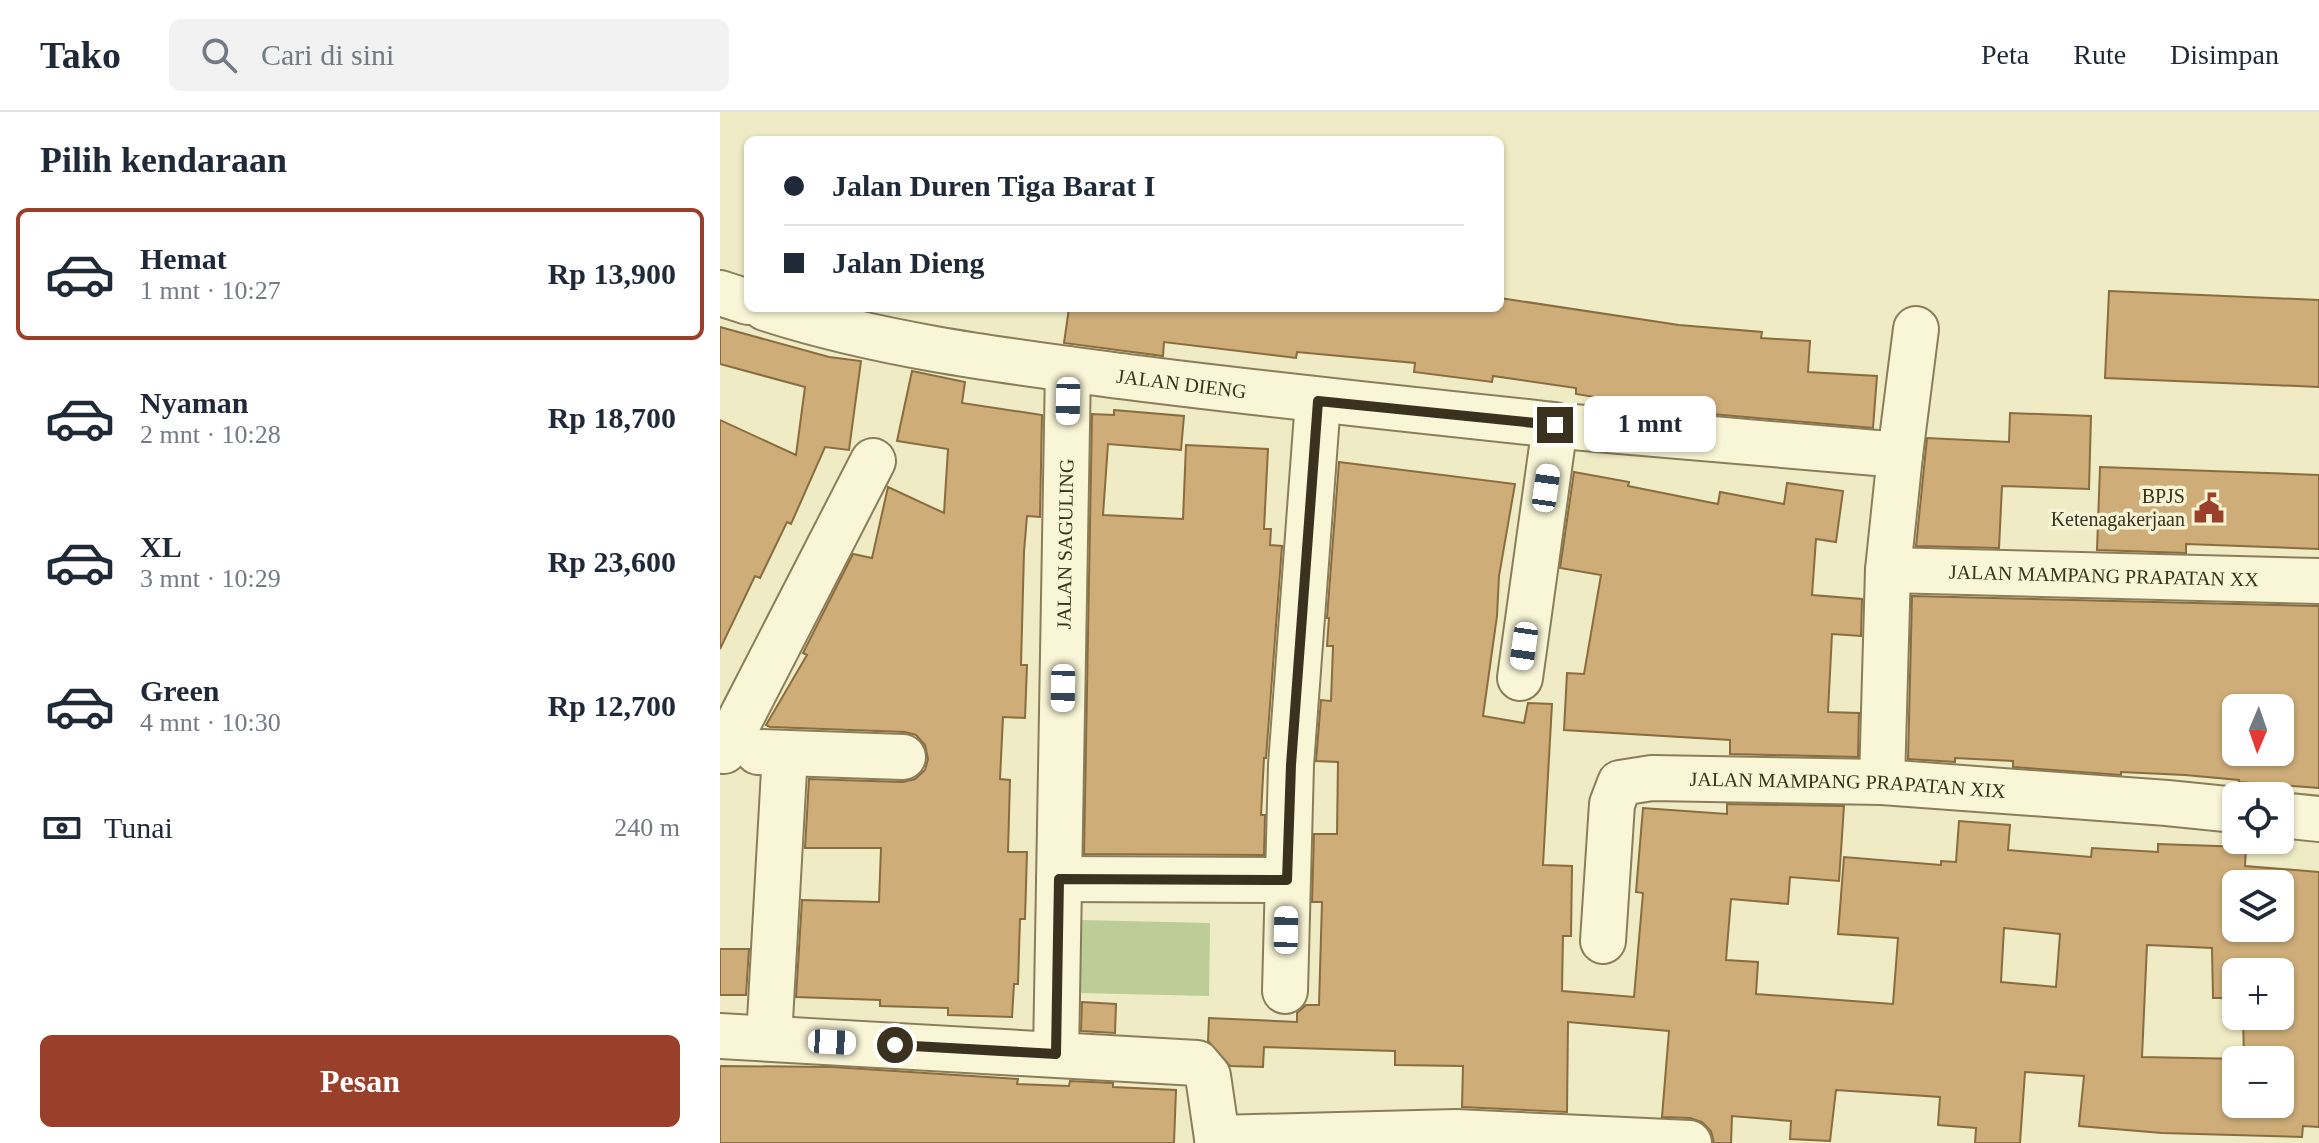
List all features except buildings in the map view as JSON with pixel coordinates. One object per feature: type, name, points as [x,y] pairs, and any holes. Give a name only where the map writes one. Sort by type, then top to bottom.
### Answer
[{"type":"street","points":[[720,293],[744,301]]},
{"type":"street","name":"JALAN DIENG","points":[[779,312],[834,328],[933,348],[1068,369],[1318,401],[1564,426]]},
{"type":"street","points":[[1882,782],[1888,570],[1916,329]]},
{"type":"street","name":"JALAN SAGULING","points":[[1056,1054],[1068,369]]},
{"type":"street","points":[[1285,991],[1292,749],[1318,401]]},
{"type":"street","points":[[1520,678],[1564,426],[1900,455]]},
{"type":"street","points":[[873,461],[722,751],[903,757]]},
{"type":"street","name":"JALAN MAMPANG PRAPATAN XX","points":[[1888,570],[2319,581]]},
{"type":"street","points":[[769,1038],[785,753]]},
{"type":"street","name":"JALAN MAMPANG PRAPATAN XIX","points":[[1603,941],[1612,804],[1620,783],[1652,778],[1882,782],[2222,809]]},
{"type":"street","points":[[2294,816],[2319,819]]},
{"type":"street","points":[[1059,879],[1287,880]]},
{"type":"street","points":[[720,1036],[1197,1063],[1208,1076],[1214,1141],[1456,1132],[1689,1143]]},
{"type":"green space","points":[[1081,920],[1210,923],[1209,996],[1080,993]]},
{"type":"place","name":"BPJS Ketenagakerjaan","points":[[2209,508]]},
{"type":"route","points":[[895,1045],[1056,1054],[1059,879],[1287,880],[1291,765],[1318,401],[1555,425]]}]
